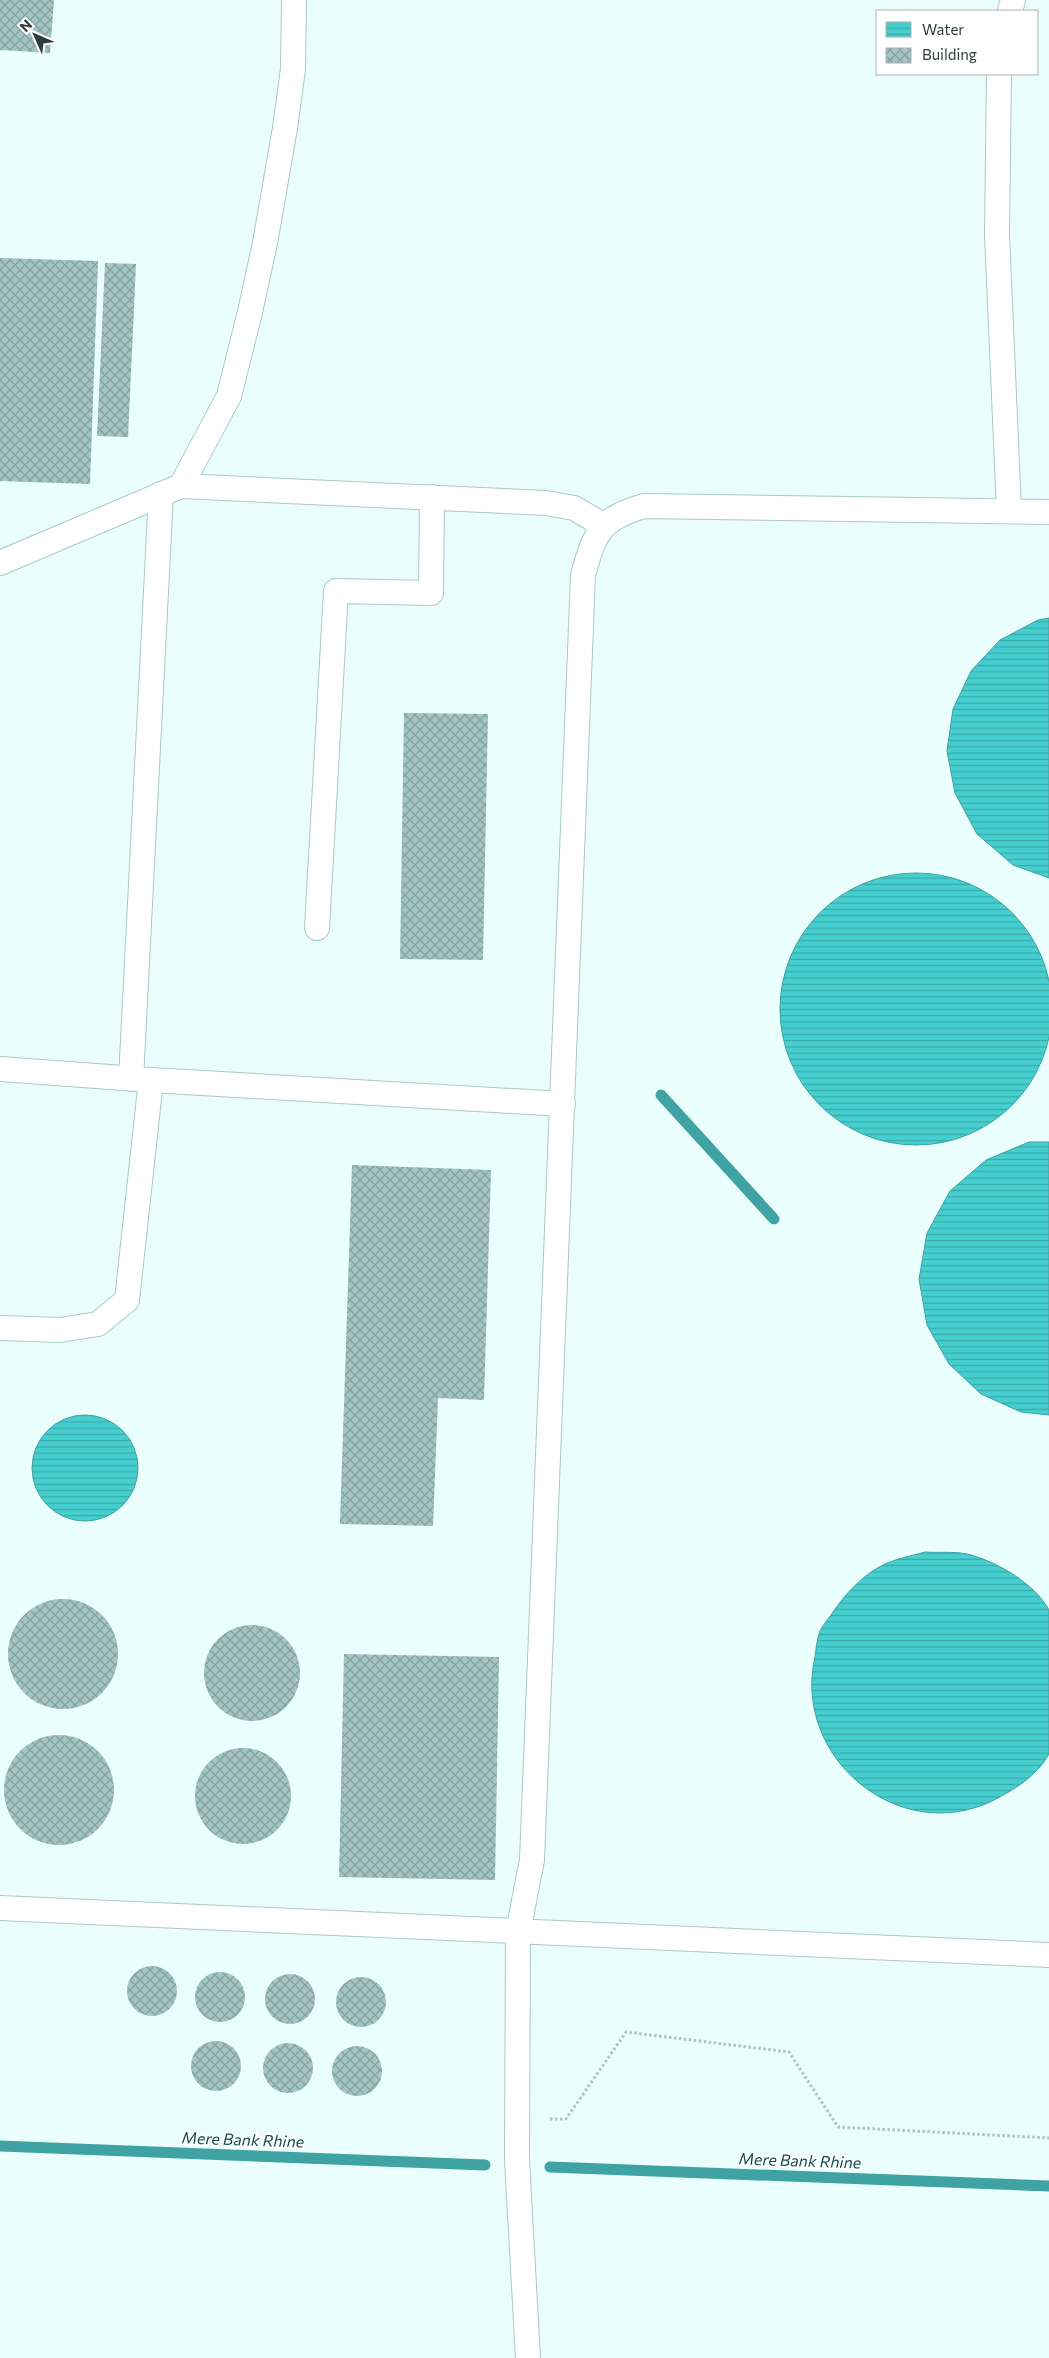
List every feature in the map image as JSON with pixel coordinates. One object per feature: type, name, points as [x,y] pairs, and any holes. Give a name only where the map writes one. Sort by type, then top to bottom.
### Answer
[{"type":"lane","points":[[0,1328],[60,1330],[98,1324],[127,1300],[141,1079],[171,490],[229,396],[265,243],[286,128],[293,69],[294,0]]},
{"type":"lane","points":[[999,75],[996,235],[1009,510]]},
{"type":"lane","points":[[0,562],[171,490],[432,497],[546,503],[574,508],[603,525]]},
{"type":"lane","points":[[317,928],[336,591],[431,593],[432,497]]},
{"type":"lane","points":[[528,2358],[517,2160],[518,1932],[532,1860],[563,1104],[582,575],[590,549],[603,525],[620,513],[644,506],[1049,512]]},
{"type":"lane","points":[[0,1069],[563,1104]]},
{"type":"lane","points":[[0,1908],[1049,1955]]},
{"type":"path","points":[[517,2118],[566,2118],[626,2032],[789,2052],[838,2127],[1049,2138]]},
{"type":"water","points":[[1049,618],[1049,878],[1013,865],[977,834],[955,793],[947,751],[953,709],[971,671],[1000,640],[1038,620]]},
{"type":"water","points":[[903,873],[929,873],[956,878],[980,889],[1003,904],[1021,922],[1036,945],[1047,969],[1050,982],[1050,1036],[1047,1049],[1036,1073],[1021,1096],[1003,1114],[980,1129],[956,1140],[929,1145],[903,1145],[876,1140],[852,1129],[829,1114],[811,1096],[796,1073],[785,1049],[780,1022],[780,996],[785,969],[796,945],[811,922],[829,904],[852,889],[876,878]]},
{"type":"water","points":[[1029,1142],[1049,1142],[1049,1415],[1021,1412],[981,1394],[949,1364],[927,1325],[919,1279],[927,1233],[950,1191],[986,1160]]},
{"type":"water","points":[[85,1415],[105,1419],[123,1430],[134,1448],[138,1468],[134,1488],[123,1506],[105,1517],[85,1521],[65,1517],[47,1506],[36,1488],[32,1468],[36,1448],[47,1430],[65,1419]]},
{"type":"water","points":[[925,1552],[966,1554],[993,1563],[1026,1583],[1043,1600],[1049,1610],[1049,1754],[1038,1769],[1017,1787],[992,1801],[956,1812],[921,1812],[889,1802],[860,1783],[836,1758],[820,1728],[812,1694],[819,1634],[843,1599],[854,1586],[874,1570],[897,1560]]},
{"type":"building","points":[[0,0],[54,0],[50,53],[0,50]]},
{"type":"building","points":[[0,258],[98,261],[90,484],[0,481]]},
{"type":"building","points":[[105,263],[136,264],[128,437],[97,436]]},
{"type":"building","points":[[404,713],[488,714],[483,960],[400,959]]},
{"type":"building","points":[[352,1165],[491,1170],[484,1400],[438,1398],[433,1526],[340,1524]]},
{"type":"building","points":[[63,1599],[84,1603],[102,1615],[114,1633],[118,1654],[114,1675],[102,1693],[84,1705],[63,1709],[42,1705],[24,1693],[12,1675],[8,1654],[12,1633],[24,1615],[42,1603]]},
{"type":"building","points":[[252,1625],[270,1629],[286,1639],[296,1655],[300,1673],[296,1691],[286,1707],[270,1717],[252,1721],[234,1717],[218,1707],[208,1691],[204,1673],[208,1655],[218,1639],[234,1629]]},
{"type":"building","points":[[344,1654],[499,1657],[495,1880],[339,1877]]},
{"type":"building","points":[[59,1735],[80,1739],[98,1751],[110,1769],[114,1790],[110,1811],[98,1829],[80,1841],[59,1845],[38,1841],[20,1829],[8,1811],[4,1790],[8,1769],[20,1751],[38,1739]]},
{"type":"building","points":[[243,1748],[261,1752],[277,1762],[287,1778],[291,1796],[287,1814],[277,1830],[261,1840],[243,1844],[225,1840],[209,1830],[199,1814],[195,1796],[199,1778],[209,1762],[225,1752]]},
{"type":"building","points":[[147,1966],[157,1966],[170,1973],[177,1986],[177,1996],[170,2009],[157,2016],[147,2016],[138,2012],[131,2005],[127,1996],[127,1986],[131,1977],[138,1970]]},
{"type":"building","points":[[215,1972],[225,1972],[238,1979],[245,1992],[245,2002],[238,2015],[225,2022],[215,2022],[206,2018],[199,2011],[195,2002],[195,1992],[199,1983],[206,1976]]},
{"type":"building","points":[[285,1974],[295,1974],[308,1981],[315,1994],[315,2004],[308,2017],[295,2024],[285,2024],[276,2020],[269,2013],[265,2004],[265,1994],[269,1985],[276,1978]]},
{"type":"building","points":[[356,1977],[366,1977],[379,1984],[386,1997],[386,2007],[379,2020],[366,2027],[356,2027],[347,2023],[340,2016],[336,2007],[336,1997],[340,1988],[347,1981]]},
{"type":"building","points":[[211,2041],[221,2041],[234,2048],[241,2061],[241,2071],[234,2084],[221,2091],[211,2091],[202,2087],[195,2080],[191,2071],[191,2061],[195,2052],[202,2045]]},
{"type":"building","points":[[283,2043],[293,2043],[306,2050],[313,2063],[313,2073],[306,2086],[293,2093],[283,2093],[274,2089],[267,2082],[263,2073],[263,2063],[267,2054],[274,2047]]},
{"type":"building","points":[[352,2046],[362,2046],[375,2053],[382,2066],[382,2076],[375,2089],[362,2096],[352,2096],[343,2092],[336,2085],[332,2076],[332,2066],[336,2057],[343,2050]]},
{"type":"waterway","points":[[661,1095],[774,1219]]},
{"type":"waterway","name":"Mere Bank Rhine","points":[[0,2146],[485,2165]]},
{"type":"waterway","name":"Mere Bank Rhine","points":[[550,2167],[1049,2186]]}]
